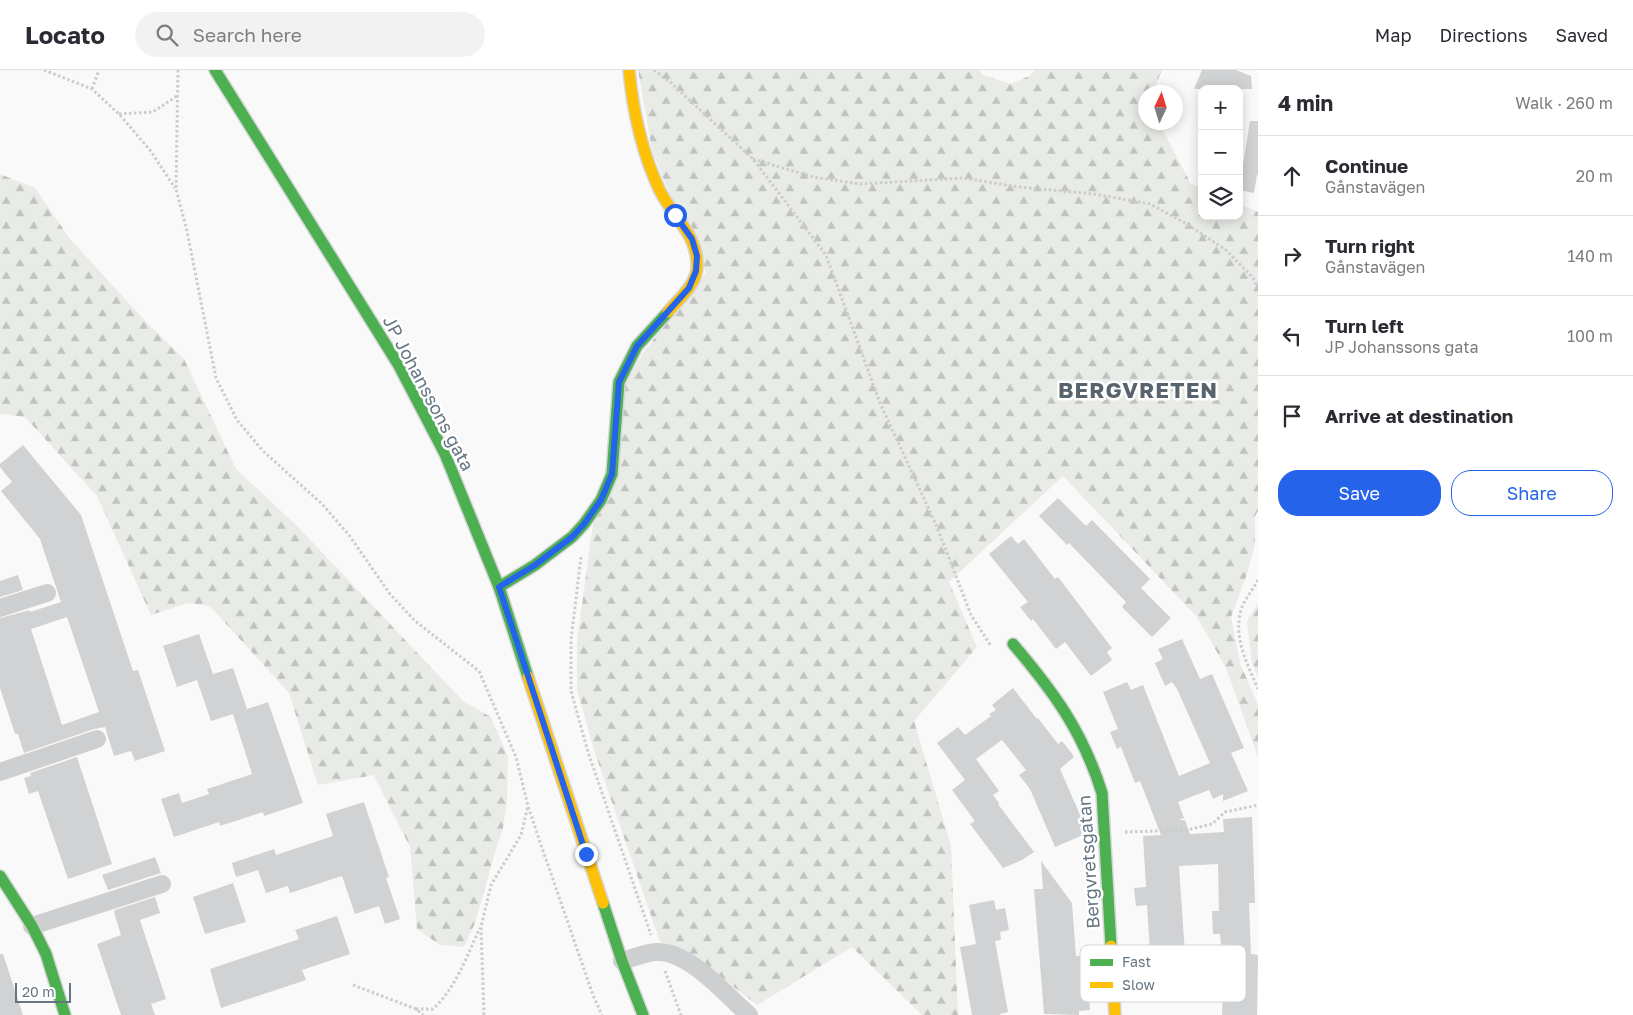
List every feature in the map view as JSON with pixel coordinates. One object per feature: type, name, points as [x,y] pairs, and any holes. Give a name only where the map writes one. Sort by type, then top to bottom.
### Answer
[{"type":"street","name":"JP Johanssons gata","points":[[215,70],[398,364],[445,454],[499,587],[622,961],[643,1015]]},
{"type":"street","points":[[499,587],[535,565],[572,537],[601,500],[612,474],[619,382],[637,346],[689,288],[696,271],[697,256],[692,239],[661,192],[644,152],[632,102],[629,70]]},
{"type":"street","points":[[0,608],[47,593]]},
{"type":"street","name":"Bergvretsgatan","points":[[1012,644],[1046,684],[1074,723],[1095,767],[1102,792],[1111,945]]},
{"type":"street","points":[[0,772],[97,738]]},
{"type":"street","points":[[1,881],[32,926],[46,954],[65,1015]]},
{"type":"street","points":[[32,926],[162,884]]},
{"type":"street","points":[[622,961],[657,952],[682,958],[700,970],[749,1015]]},
{"type":"street","name":"Bergvretsgatan","points":[[1114,1002],[1115,1015]]},
{"type":"path","points":[[44,70],[92,89],[119,114],[150,150],[176,189]]},
{"type":"path","points":[[92,89],[99,70]]},
{"type":"path","points":[[178,70],[176,189],[187,231],[216,378],[237,420],[263,451],[322,504],[349,534],[390,594],[415,621],[479,670],[516,756],[528,806],[602,1015]]},
{"type":"path","points":[[654,70],[670,82],[753,159],[826,255],[880,403],[937,527],[971,615],[992,648]]},
{"type":"path","points":[[119,114],[153,112],[177,96]]},
{"type":"path","points":[[753,159],[813,177],[860,184],[963,178],[1018,187],[1094,194],[1150,204],[1185,222],[1226,250],[1258,287]]},
{"type":"path","points":[[581,553],[571,640],[571,691],[588,752],[657,952],[681,1015]]},
{"type":"path","points":[[1258,580],[1242,607],[1237,632],[1258,689]]},
{"type":"path","points":[[1105,834],[1187,830],[1212,824],[1225,812],[1258,805]]},
{"type":"path","points":[[416,1009],[433,1009],[443,1000],[456,979],[481,927],[491,884],[521,835],[528,806]]},
{"type":"path","points":[[481,927],[484,1015]]},
{"type":"path","points":[[353,985],[416,1009],[423,1015]]},
{"type":"green space","points":[[638,70],[979,70],[983,75],[1011,84],[1031,75],[1034,70],[1162,70],[1156,85],[1138,85],[1138,130],[1163,130],[1191,184],[1198,187],[1198,220],[1243,220],[1243,206],[1258,212],[1258,511],[1255,516],[1255,544],[1247,574],[1231,617],[1240,663],[1258,705],[1258,757],[1226,668],[1197,617],[1063,476],[949,582],[977,647],[914,721],[951,846],[958,1015],[922,1015],[852,947],[757,1005],[703,963],[660,942],[594,750],[577,689],[577,642],[593,523],[625,384],[643,353],[706,273],[652,150]]},
{"type":"green space","points":[[0,174],[35,188],[70,239],[147,323],[184,359],[236,469],[297,526],[463,701],[491,717],[508,757],[507,800],[503,828],[475,923],[464,947],[440,945],[417,929],[410,847],[374,775],[318,785],[289,693],[210,606],[188,603],[151,615],[97,496],[25,417],[0,414]]},
{"type":"green space","points":[[1258,603],[1258,677],[1252,663],[1247,621]]},
{"type":"building","points":[[1202,70],[1236,70],[1251,76],[1252,89],[1243,89],[1243,85],[1198,85],[1198,89],[1194,89]]},
{"type":"building","points":[[1250,121],[1258,121],[1258,175],[1254,193],[1243,191],[1243,165]]},
{"type":"building","points":[[23,445],[81,515],[133,671],[138,670],[165,751],[135,761],[131,751],[114,756],[105,727],[24,753],[18,734],[15,734],[0,688],[0,618],[30,610],[30,612],[61,602],[40,539],[1,491],[12,482],[0,467],[0,464]],"holes":[[[67,617],[99,712],[62,725],[31,629]]]},
{"type":"building","points":[[1058,498],[1086,526],[1092,520],[1150,579],[1141,588],[1171,618],[1152,637],[1122,607],[1126,602],[1069,543],[1067,545],[1039,516]]},
{"type":"building","points":[[1011,536],[1018,544],[1024,539],[1055,579],[1058,577],[1112,648],[1107,652],[1112,660],[1091,676],[1065,642],[1056,649],[1033,619],[1031,621],[1020,607],[1028,602],[989,554]]},
{"type":"building","points":[[18,575],[23,590],[0,597],[0,581]]},
{"type":"building","points":[[199,634],[213,674],[233,668],[247,709],[268,702],[303,803],[264,816],[263,812],[220,826],[219,822],[174,837],[161,799],[179,793],[182,803],[209,794],[207,789],[252,774],[233,714],[211,721],[197,680],[177,687],[163,646]]},
{"type":"building","points":[[1182,639],[1200,679],[1212,674],[1244,748],[1231,753],[1248,791],[1223,801],[1223,794],[1213,799],[1209,790],[1178,802],[1184,818],[1179,820],[1185,820],[1190,834],[1224,832],[1223,819],[1252,817],[1255,903],[1249,903],[1251,954],[1258,955],[1257,1015],[1222,1015],[1223,1002],[1246,1002],[1246,945],[1221,945],[1220,934],[1213,934],[1212,911],[1219,911],[1218,864],[1179,866],[1184,945],[1150,945],[1147,905],[1136,906],[1134,888],[1146,887],[1143,836],[1161,835],[1140,781],[1135,783],[1121,747],[1117,749],[1110,732],[1118,729],[1103,692],[1127,682],[1131,690],[1143,685],[1179,776],[1210,763],[1177,689],[1172,682],[1165,686],[1155,663],[1163,659],[1158,649]]},
{"type":"building","points":[[1013,688],[1058,744],[1062,741],[1073,755],[1074,757],[1060,769],[1088,833],[1055,847],[1030,789],[1019,775],[1026,770],[1002,740],[976,759],[999,791],[993,795],[998,804],[1034,852],[1022,860],[1003,868],[970,824],[975,821],[952,790],[965,780],[937,743],[958,727],[965,735],[991,716],[989,714],[996,710],[992,705]]},
{"type":"building","points":[[77,757],[112,864],[68,879],[38,791],[29,794],[24,778],[31,776],[30,773]]},
{"type":"building","points":[[364,802],[389,877],[386,878],[400,919],[385,924],[379,906],[355,914],[342,876],[290,893],[288,886],[266,893],[258,870],[236,877],[232,863],[274,849],[276,855],[333,836],[326,814]]},
{"type":"building","points":[[155,857],[161,873],[108,890],[102,875]]},
{"type":"building","points":[[1041,861],[1072,903],[1076,956],[1080,956],[1080,1002],[1090,1002],[1090,1010],[1079,1011],[1079,1015],[1044,1014],[1034,889],[1043,889]]},
{"type":"building","points":[[233,883],[246,922],[205,934],[193,897]]},
{"type":"building","points":[[155,897],[160,913],[140,920],[166,999],[151,1004],[155,1015],[121,1015],[97,944],[121,935],[115,910]]},
{"type":"building","points":[[994,900],[996,910],[1005,908],[1009,930],[1000,932],[1001,940],[995,941],[1008,1012],[1000,1015],[972,1015],[960,947],[976,944],[969,905]]},
{"type":"building","points":[[337,916],[350,954],[302,970],[306,980],[221,1008],[210,969],[299,939],[295,930]]},
{"type":"building","points":[[0,954],[3,954],[23,1015],[0,1015]]},
{"type":"traffic: fast","points":[[215,70],[398,364],[445,454],[499,587],[528,677]]},
{"type":"traffic: fast","points":[[499,587],[535,565],[572,537],[601,500],[612,474],[619,382],[637,346],[668,312]]},
{"type":"traffic: fast","points":[[1013,644],[1042,679],[1066,714],[1086,751],[1102,793],[1111,945]]},
{"type":"traffic: fast","points":[[0,876],[32,926],[46,954],[65,1015]]},
{"type":"traffic: fast","points":[[603,903],[622,961],[643,1015]]},
{"type":"traffic: slow","points":[[629,70],[636,117],[648,162],[665,200],[690,236],[697,257],[696,274],[693,280],[686,292],[668,312]]},
{"type":"traffic: slow","points":[[528,677],[603,903]]},
{"type":"traffic: slow","points":[[1114,1002],[1115,1015]]},
{"type":"district","name":"BERGVRETEN","points":[[1138,389]]},
{"type":"route","points":[[586,854],[499,587],[535,565],[572,537],[601,500],[612,474],[619,382],[637,346],[689,288],[696,271],[697,256],[692,239],[675,215]]}]
